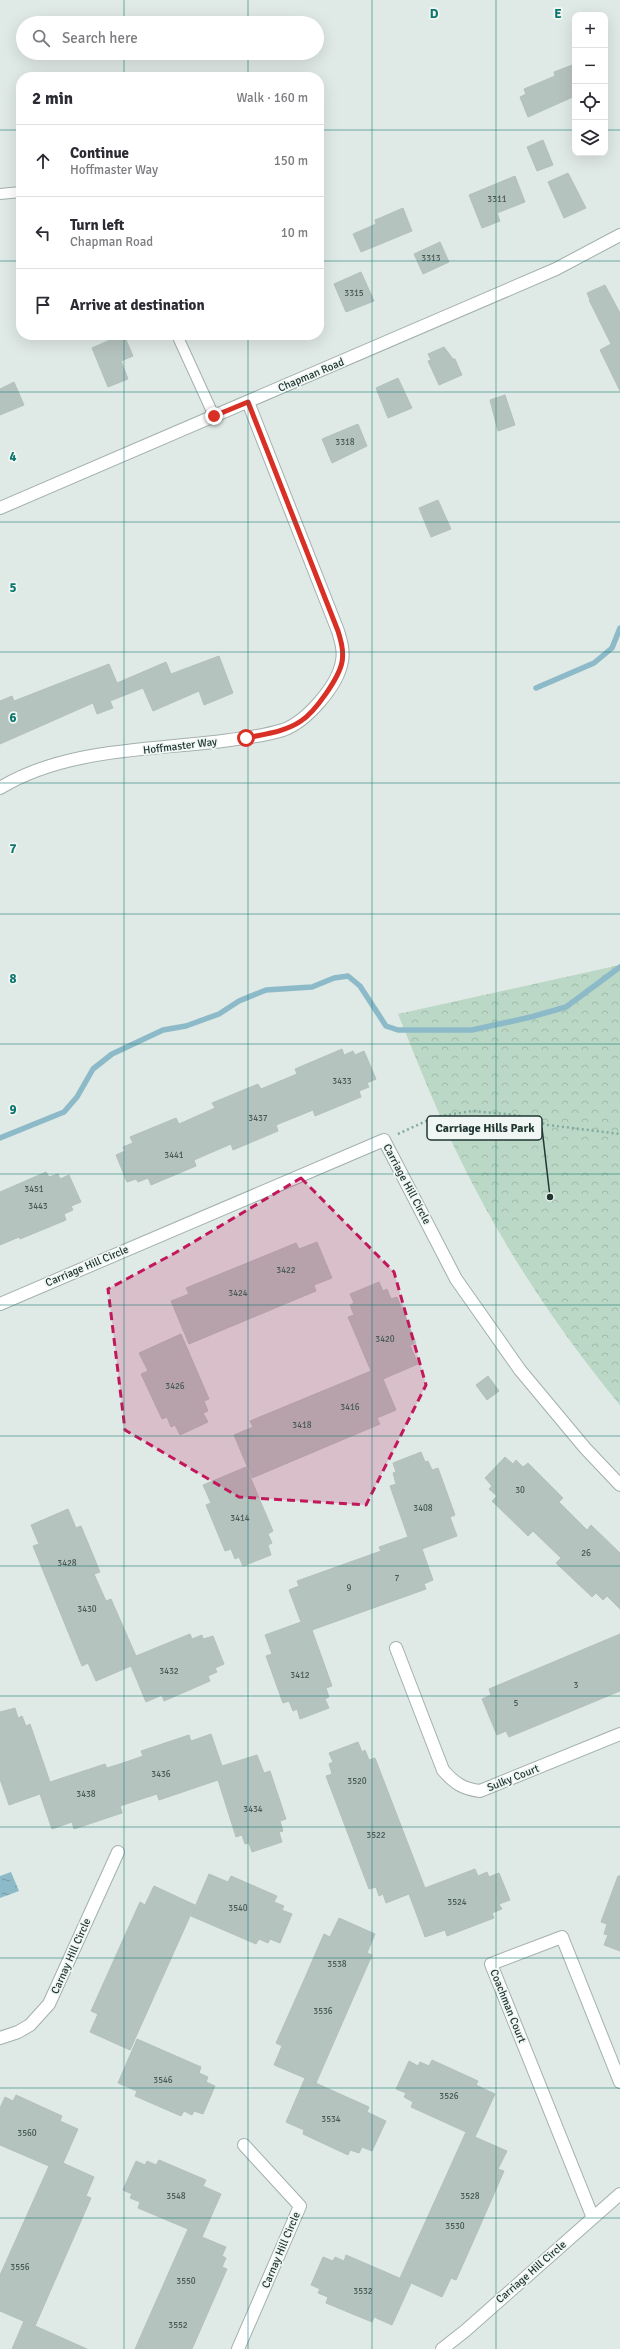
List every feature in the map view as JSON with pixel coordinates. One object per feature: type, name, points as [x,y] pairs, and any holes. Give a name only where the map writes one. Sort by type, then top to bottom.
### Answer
[{"type":"street","name":"Chapman Road","points":[[0,508],[556,269],[620,235]]},
{"type":"street","name":"Hoffmaster Way","points":[[0,788],[16,778],[54,764],[106,754],[246,738],[283,730],[301,721],[328,690],[342,662],[342,646],[338,631],[248,402]]},
{"type":"street","name":"Carriage Hill Circle","points":[[0,1304],[384,1140],[456,1279],[520,1370],[585,1448],[620,1485]]},
{"type":"street","name":"Sulky Court","points":[[396,1648],[443,1770],[454,1783],[466,1789],[480,1792],[620,1734]]},
{"type":"street","name":"Carnay Hill Circle","points":[[0,2038],[18,2032],[30,2025],[49,2004],[118,1852]]},
{"type":"street","name":"Coachman Court","points":[[592,2218],[491,1964],[562,1937],[620,2082]]},
{"type":"street","name":"Carnay Hill Circle","points":[[238,2349],[300,2206],[244,2145]]},
{"type":"street","name":"Carriage Hill Circle","points":[[442,2349],[620,2194]]},
{"type":"lane","points":[[0,194],[16,192]]},
{"type":"lane","points":[[179,340],[214,416]]},
{"type":"path","points":[[384,1140],[435,1117],[472,1111],[517,1116],[548,1125],[620,1134]]},
{"type":"highlighted area","points":[[301,1178],[394,1272],[426,1385],[366,1505],[239,1497],[125,1430],[108,1289],[175,1253]]},
{"type":"green space","points":[[620,965],[620,1405],[597,1377],[553,1317],[494,1224],[460,1159],[398,1014]]},
{"type":"water","points":[[11,1872],[19,1891],[0,1898],[0,1876]]},
{"type":"building","points":[[572,65],[572,97],[528,117],[520,97],[526,94],[524,89],[555,76],[554,72]]},
{"type":"building","points":[[543,140],[553,165],[537,171],[527,147]]},
{"type":"building","points":[[568,173],[586,208],[564,218],[548,182]]},
{"type":"building","points":[[515,176],[525,202],[497,213],[500,221],[482,228],[469,195]]},
{"type":"building","points":[[403,208],[412,231],[361,252],[353,234],[376,224],[375,220]]},
{"type":"building","points":[[440,242],[449,262],[423,274],[414,254]]},
{"type":"building","points":[[361,272],[374,301],[346,312],[334,284]]},
{"type":"building","points":[[605,285],[620,313],[620,391],[600,350],[611,344],[587,293]]},
{"type":"building","points":[[110,340],[126,340],[133,356],[121,361],[128,379],[108,387],[92,348]]},
{"type":"building","points":[[444,347],[453,359],[455,359],[462,375],[439,385],[428,361],[431,360],[428,354]]},
{"type":"building","points":[[398,378],[412,408],[388,418],[376,388]]},
{"type":"building","points":[[14,382],[24,405],[0,415],[0,389]]},
{"type":"building","points":[[505,395],[515,425],[498,431],[490,400]]},
{"type":"building","points":[[358,424],[367,446],[332,463],[322,439]]},
{"type":"building","points":[[438,500],[451,529],[431,537],[419,508]]},
{"type":"building","points":[[219,656],[233,693],[204,705],[199,691],[153,711],[143,688],[110,701],[113,708],[97,714],[93,703],[0,744],[0,701],[12,696],[14,701],[109,664],[117,683],[166,662],[171,674]]},
{"type":"building","points":[[342,1049],[344,1055],[353,1051],[355,1055],[364,1051],[376,1079],[367,1083],[369,1087],[359,1091],[361,1097],[315,1116],[313,1110],[276,1125],[278,1131],[233,1150],[231,1144],[194,1160],[196,1166],[151,1185],[148,1178],[138,1182],[136,1179],[127,1182],[116,1155],[125,1151],[123,1147],[133,1143],[130,1137],[176,1118],[179,1124],[215,1108],[212,1103],[258,1084],[261,1089],[297,1074],[295,1069]]},
{"type":"building","points":[[46,1172],[49,1177],[58,1174],[60,1179],[69,1175],[81,1202],[71,1206],[73,1210],[64,1214],[66,1220],[20,1239],[19,1237],[0,1245],[0,1192]]},
{"type":"building","points":[[317,1242],[332,1278],[314,1285],[316,1291],[189,1344],[171,1301],[189,1294],[186,1288],[296,1243],[299,1249]]},
{"type":"building","points":[[379,1282],[383,1291],[387,1289],[391,1299],[397,1297],[416,1343],[410,1345],[418,1364],[383,1379],[396,1410],[377,1418],[380,1424],[252,1478],[234,1435],[253,1427],[250,1421],[371,1371],[348,1317],[354,1315],[350,1305],[354,1303],[350,1294]]},
{"type":"building","points":[[181,1334],[209,1399],[204,1401],[208,1411],[203,1413],[208,1422],[180,1435],[175,1425],[171,1427],[167,1417],[162,1419],[141,1374],[148,1371],[139,1353]]},
{"type":"building","points":[[488,1376],[499,1391],[487,1400],[476,1385]]},
{"type":"building","points":[[421,1452],[425,1462],[428,1461],[432,1470],[438,1468],[455,1515],[450,1517],[457,1536],[422,1549],[433,1580],[424,1584],[426,1589],[312,1630],[332,1686],[326,1688],[329,1697],[325,1699],[329,1708],[300,1719],[297,1709],[293,1711],[289,1701],[283,1703],[266,1656],[272,1654],[265,1635],[301,1622],[289,1590],[299,1586],[297,1581],[381,1551],[379,1547],[408,1537],[390,1486],[396,1484],[393,1473],[396,1472],[393,1463]]},
{"type":"building","points":[[505,1457],[513,1464],[516,1460],[523,1467],[528,1463],[563,1498],[559,1502],[587,1530],[591,1525],[620,1553],[620,1609],[607,1596],[603,1600],[596,1593],[592,1597],[556,1563],[561,1558],[533,1531],[528,1536],[492,1501],[497,1496],[489,1489],[492,1486],[485,1478]]},
{"type":"building","points":[[246,1467],[273,1531],[268,1534],[272,1543],[268,1545],[271,1555],[243,1566],[239,1557],[235,1559],[231,1549],[225,1551],[206,1505],[211,1503],[203,1485]]},
{"type":"building","points":[[68,1509],[76,1528],[81,1526],[100,1572],[94,1574],[106,1601],[111,1599],[136,1656],[190,1634],[192,1639],[202,1635],[203,1639],[213,1636],[224,1664],[215,1668],[217,1672],[208,1676],[210,1681],[164,1701],[162,1695],[146,1702],[131,1666],[96,1681],[88,1663],[82,1666],[33,1546],[39,1544],[31,1525]]},
{"type":"building","points":[[620,1634],[620,1691],[509,1737],[506,1731],[497,1735],[482,1699],[491,1695],[489,1689]]},
{"type":"building","points":[[15,1708],[18,1718],[22,1716],[26,1726],[30,1724],[50,1782],[105,1764],[107,1768],[126,1762],[143,1756],[141,1751],[189,1735],[191,1741],[211,1734],[222,1766],[257,1755],[264,1773],[270,1771],[286,1819],[280,1821],[283,1831],[279,1832],[282,1842],[252,1852],[249,1843],[245,1844],[242,1835],[236,1837],[218,1780],[159,1800],[157,1794],[120,1806],[122,1813],[74,1829],[72,1822],[52,1829],[40,1794],[9,1805],[0,1779],[0,1712]]},
{"type":"building","points":[[358,1742],[362,1752],[365,1750],[369,1760],[375,1758],[425,1888],[475,1869],[478,1876],[487,1872],[489,1877],[499,1873],[510,1900],[499,1904],[502,1909],[492,1913],[494,1918],[447,1936],[445,1930],[425,1937],[409,1894],[386,1903],[383,1894],[379,1896],[376,1887],[369,1889],[326,1776],[332,1774],[329,1764],[333,1762],[329,1753]]},
{"type":"building","points":[[209,1874],[228,1882],[231,1876],[277,1896],[274,1902],[284,1906],[282,1910],[292,1914],[280,1943],[270,1939],[268,1943],[259,1939],[256,1944],[191,1916]]},
{"type":"building","points":[[618,1876],[620,1876],[620,1951],[604,1945],[608,1935],[604,1934],[607,1924],[601,1922]]},
{"type":"building","points":[[154,1886],[195,1905],[130,2050],[90,2032],[98,2014],[91,2011],[140,1902],[145,1905]]},
{"type":"building","points":[[339,1918],[375,1934],[367,1953],[372,1955],[316,2083],[311,2081],[369,2107],[367,2112],[386,2121],[372,2151],[362,2147],[359,2153],[350,2150],[348,2155],[303,2134],[304,2130],[286,2122],[305,2078],[274,2065],[282,2046],[276,2043],[324,1934],[330,1937]]},
{"type":"building","points":[[137,2039],[201,2067],[199,2073],[208,2077],[206,2082],[215,2086],[203,2114],[194,2111],[192,2115],[184,2111],[181,2116],[135,2096],[137,2091],[118,2083]]},
{"type":"building","points":[[432,2060],[478,2081],[476,2085],[495,2094],[475,2137],[507,2151],[498,2169],[504,2171],[456,2280],[451,2278],[442,2297],[400,2278],[466,2132],[411,2107],[413,2102],[404,2097],[406,2093],[396,2089],[409,2061],[418,2066],[420,2062],[429,2066]]},
{"type":"building","points":[[16,2095],[62,2116],[60,2121],[78,2129],[63,2163],[94,2177],[86,2196],[91,2198],[35,2326],[0,2311],[0,2275],[49,2166],[0,2145],[0,2108],[5,2097],[13,2101]]},
{"type":"building","points":[[159,2160],[206,2180],[203,2186],[221,2194],[202,2237],[226,2247],[222,2256],[226,2258],[222,2267],[227,2269],[192,2349],[135,2349],[188,2229],[138,2208],[140,2202],[130,2198],[132,2194],[123,2190],[136,2161],[145,2165],[147,2161],[156,2165]]},
{"type":"building","points":[[346,2255],[411,2283],[392,2325],[374,2317],[372,2322],[326,2303],[328,2297],[318,2293],[320,2289],[311,2285],[323,2257],[333,2261],[335,2257],[344,2261]]},
{"type":"building","points":[[24,2321],[87,2349],[12,2349]]},
{"type":"waterway","points":[[536,688],[594,663],[612,648],[620,628]]},
{"type":"waterway","points":[[0,1138],[64,1112],[77,1097],[93,1069],[112,1054],[163,1030],[186,1026],[219,1014],[239,1001],[266,990],[312,987],[334,978],[348,976],[360,986],[386,1026],[398,1030],[472,1030],[531,1017],[566,1007],[620,967]]},
{"type":"place","name":"Carriage Hills Park","points":[[550,1197]]},
{"type":"route","points":[[214,416],[248,402],[338,631],[342,646],[342,662],[336,676],[328,690],[301,721],[283,730],[246,738]]}]
